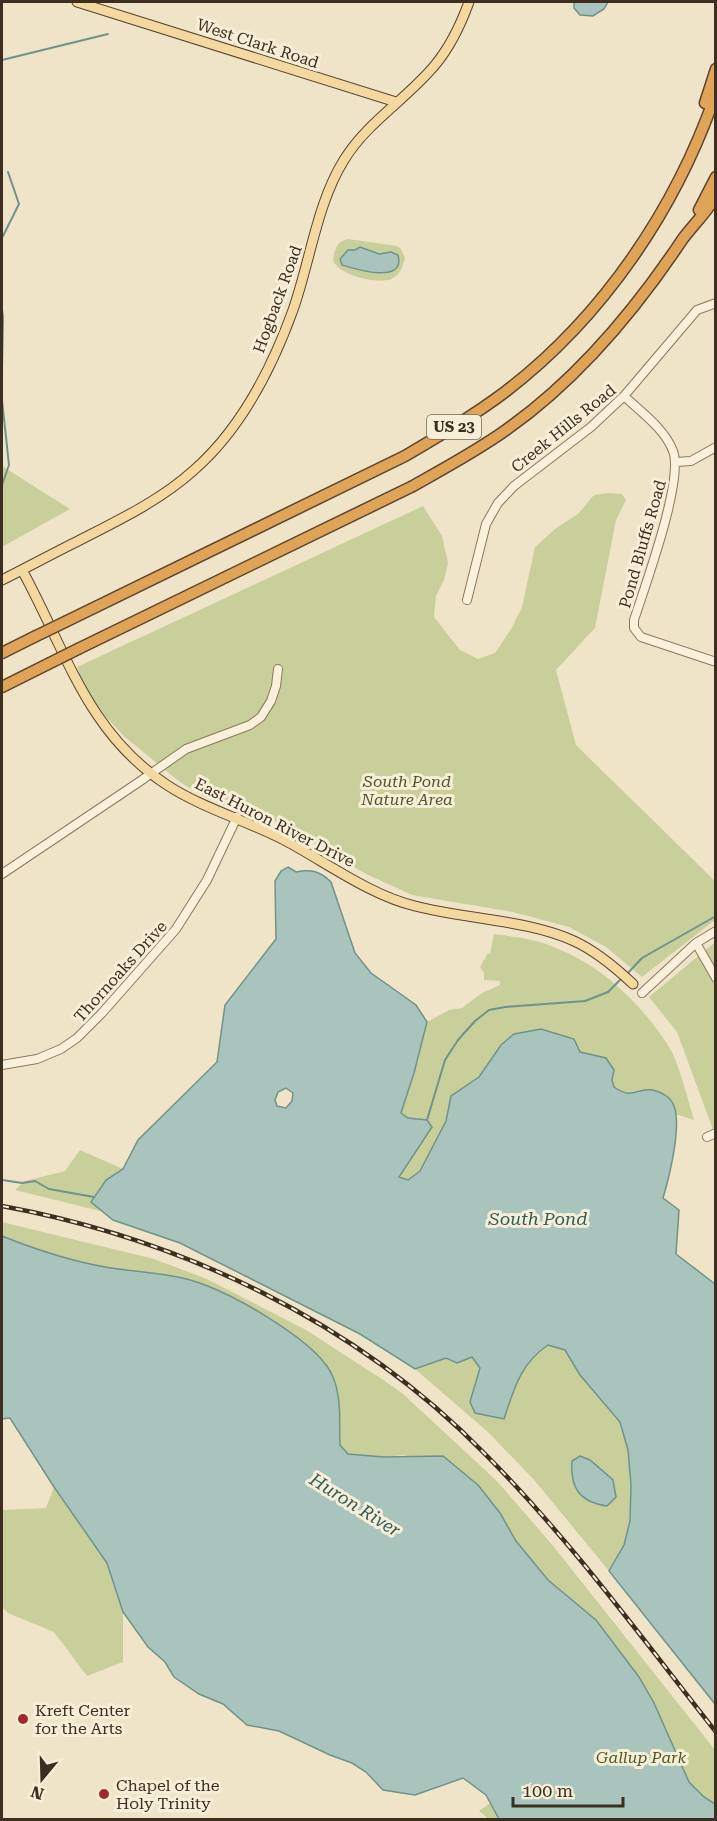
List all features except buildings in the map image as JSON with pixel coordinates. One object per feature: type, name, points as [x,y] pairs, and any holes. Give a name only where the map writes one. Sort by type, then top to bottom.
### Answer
[{"type":"highway","points":[[658,218],[694,134],[716,69]]},
{"type":"highway","name":"US 23","points":[[2,653],[405,456],[451,429],[506,391],[553,350],[591,311],[619,275],[658,218],[696,145],[716,93]]},
{"type":"highway","name":"US 23","points":[[2,687],[411,487],[456,463],[507,430],[566,380],[611,335],[653,284],[686,234],[716,177]]},
{"type":"highway","points":[[686,234],[716,196]]},
{"type":"main road","name":"West Clark Road","points":[[77,2],[396,102]]},
{"type":"main road","name":"Hogback Road","points":[[22,570],[148,503],[194,471],[212,453],[253,397],[284,334],[301,289],[322,215],[343,161],[364,133],[435,65],[454,36],[469,2]]},
{"type":"main road","points":[[2,580],[22,570]]},
{"type":"main road","name":"East Huron River Drive","points":[[22,570],[91,709],[126,751],[168,785],[287,842],[393,899],[441,912],[557,935],[575,941],[620,972],[633,984]]},
{"type":"street","name":"Creek Hills Road","points":[[467,600],[486,524],[498,503],[514,486],[591,427],[624,396],[697,310],[716,303]]},
{"type":"street","name":"Pond Bluffs Road","points":[[624,396],[665,436],[673,450],[676,462],[671,500],[634,620],[634,628],[641,637],[716,662]]},
{"type":"street","points":[[676,462],[691,461],[716,447]]},
{"type":"street","points":[[2,874],[186,749],[250,724],[261,717],[273,693],[278,669]]},
{"type":"street","name":"Thornoaks Drive","points":[[2,1065],[37,1059],[61,1049],[77,1038],[102,1014],[176,929],[207,880],[237,818]]},
{"type":"street","points":[[642,993],[696,943],[716,931]]},
{"type":"street","points":[[696,943],[716,978]]},
{"type":"street","points":[[706,1137],[716,1133]]},
{"type":"green space","points":[[348,239],[397,246],[405,258],[398,274],[393,278],[379,281],[360,278],[342,270],[333,260],[334,252],[341,242]],"holes":[[[360,247],[379,254],[384,274],[343,265],[348,250]]]},
{"type":"green space","points":[[2,466],[70,509],[2,547]]},
{"type":"green space","name":"South Pond Nature Area","points":[[622,494],[626,500],[616,520],[595,628],[556,670],[576,745],[715,881],[715,920],[642,977],[606,947],[569,927],[513,912],[412,895],[366,874],[265,816],[243,806],[224,805],[201,795],[180,782],[125,737],[102,713],[83,683],[77,667],[423,506],[442,536],[448,563],[444,580],[436,596],[434,617],[460,650],[478,659],[495,653],[511,629],[522,607],[535,547],[555,529],[578,514],[594,495]]},
{"type":"green space","points":[[494,934],[534,940],[571,955],[597,970],[632,1000],[671,1050],[694,1120],[675,1114],[673,1103],[647,1089],[634,1093],[622,1092],[614,1087],[612,1081],[501,1045],[479,1077],[451,1096],[446,1121],[420,1171],[408,1180],[399,1177],[431,1127],[417,1118],[408,1118],[401,1113],[427,1022],[449,1010],[462,1008],[482,993],[500,985],[500,981],[484,980],[484,973],[480,967],[488,953],[490,954]]},
{"type":"green space","points":[[715,942],[715,1135],[677,1032],[649,997]]},
{"type":"green space","points":[[80,1150],[123,1169],[108,1179],[92,1202],[100,1211],[15,1190],[25,1181],[65,1171]]},
{"type":"green space","name":"Gallup Park","points":[[2,1222],[154,1259],[207,1279],[306,1330],[402,1393],[497,1481],[554,1547],[715,1750],[715,1819],[490,1820],[479,1811],[490,1803],[596,1620],[548,1580],[516,1541],[500,1513],[478,1485],[404,1455],[384,1457],[348,1454],[340,1445],[339,1426],[316,1353],[269,1317],[206,1285],[175,1276],[110,1268],[43,1252],[2,1236]]},
{"type":"green space","points":[[548,1345],[565,1350],[580,1375],[620,1422],[628,1450],[631,1484],[630,1521],[624,1545],[609,1571],[535,1481],[489,1433],[415,1369],[447,1358],[457,1363],[472,1357],[480,1368],[470,1402],[475,1413],[491,1417],[509,1404],[521,1373],[536,1354]]},
{"type":"green space","points":[[54,1487],[107,1563],[123,1612],[123,1662],[87,1676],[54,1632],[8,1613],[2,1607],[2,1510],[46,1508]]},
{"type":"water","points":[[574,2],[608,2],[604,9],[593,16],[580,15],[574,8]]},
{"type":"water","points":[[360,247],[379,254],[391,252],[398,255],[398,264],[394,270],[378,273],[342,265],[340,259],[348,250]]},
{"type":"water","name":"South Pond","points":[[288,867],[296,872],[315,872],[331,882],[355,953],[371,973],[416,1005],[427,1022],[401,1113],[408,1118],[427,1120],[432,1127],[399,1177],[408,1180],[420,1171],[446,1121],[451,1096],[479,1077],[501,1045],[514,1034],[541,1029],[574,1039],[580,1052],[606,1058],[614,1070],[612,1080],[614,1087],[626,1093],[653,1090],[666,1096],[672,1102],[675,1110],[676,1135],[663,1198],[679,1210],[676,1254],[715,1284],[715,1704],[609,1571],[624,1545],[630,1521],[631,1485],[628,1450],[620,1422],[580,1375],[565,1350],[548,1345],[538,1352],[519,1378],[504,1419],[475,1413],[470,1402],[480,1368],[472,1357],[457,1363],[446,1358],[415,1369],[360,1334],[180,1243],[113,1220],[91,1202],[106,1180],[123,1169],[138,1140],[217,1062],[225,1005],[276,939],[275,881],[281,871]],"holes":[[[286,1088],[293,1093],[292,1101],[286,1108],[277,1106],[275,1100],[278,1092]]]},
{"type":"water","name":"Huron River","points":[[2,1236],[42,1251],[83,1262],[171,1276],[194,1281],[220,1291],[296,1336],[325,1364],[333,1377],[338,1394],[340,1445],[348,1454],[384,1457],[443,1456],[478,1485],[500,1513],[516,1541],[548,1580],[596,1620],[639,1677],[654,1703],[689,1782],[715,1804],[715,1819],[499,1819],[486,1795],[463,1778],[415,1795],[383,1790],[366,1772],[352,1763],[279,1731],[247,1725],[223,1704],[199,1694],[174,1677],[165,1662],[148,1647],[123,1612],[107,1563],[10,1418],[2,1419]]},
{"type":"water","points":[[580,1456],[590,1460],[613,1480],[616,1497],[607,1506],[589,1501],[578,1492],[573,1478],[572,1461]]},
{"type":"waterway","points":[[2,60],[108,34]]},
{"type":"waterway","points":[[2,238],[19,204],[8,172]]},
{"type":"waterway","points":[[2,309],[2,373]]},
{"type":"waterway","points":[[2,400],[9,465],[2,485]]},
{"type":"waterway","points":[[626,975],[642,958],[716,916]]},
{"type":"waterway","points":[[427,1120],[445,1060],[458,1040],[475,1021],[489,1010],[585,1001],[608,992],[621,979]]},
{"type":"waterway","points":[[2,1180],[22,1183],[35,1181],[49,1189],[94,1197]]},
{"type":"railway","points":[[2,1206],[69,1221],[135,1240],[199,1264],[262,1292],[322,1326],[379,1363],[434,1406],[515,1485],[604,1589],[716,1732]]},
{"type":"place","name":"Kreft Center for the Arts","points":[[23,1719]]},
{"type":"place","name":"Chapel of the Holy Trinity","points":[[104,1794]]}]
